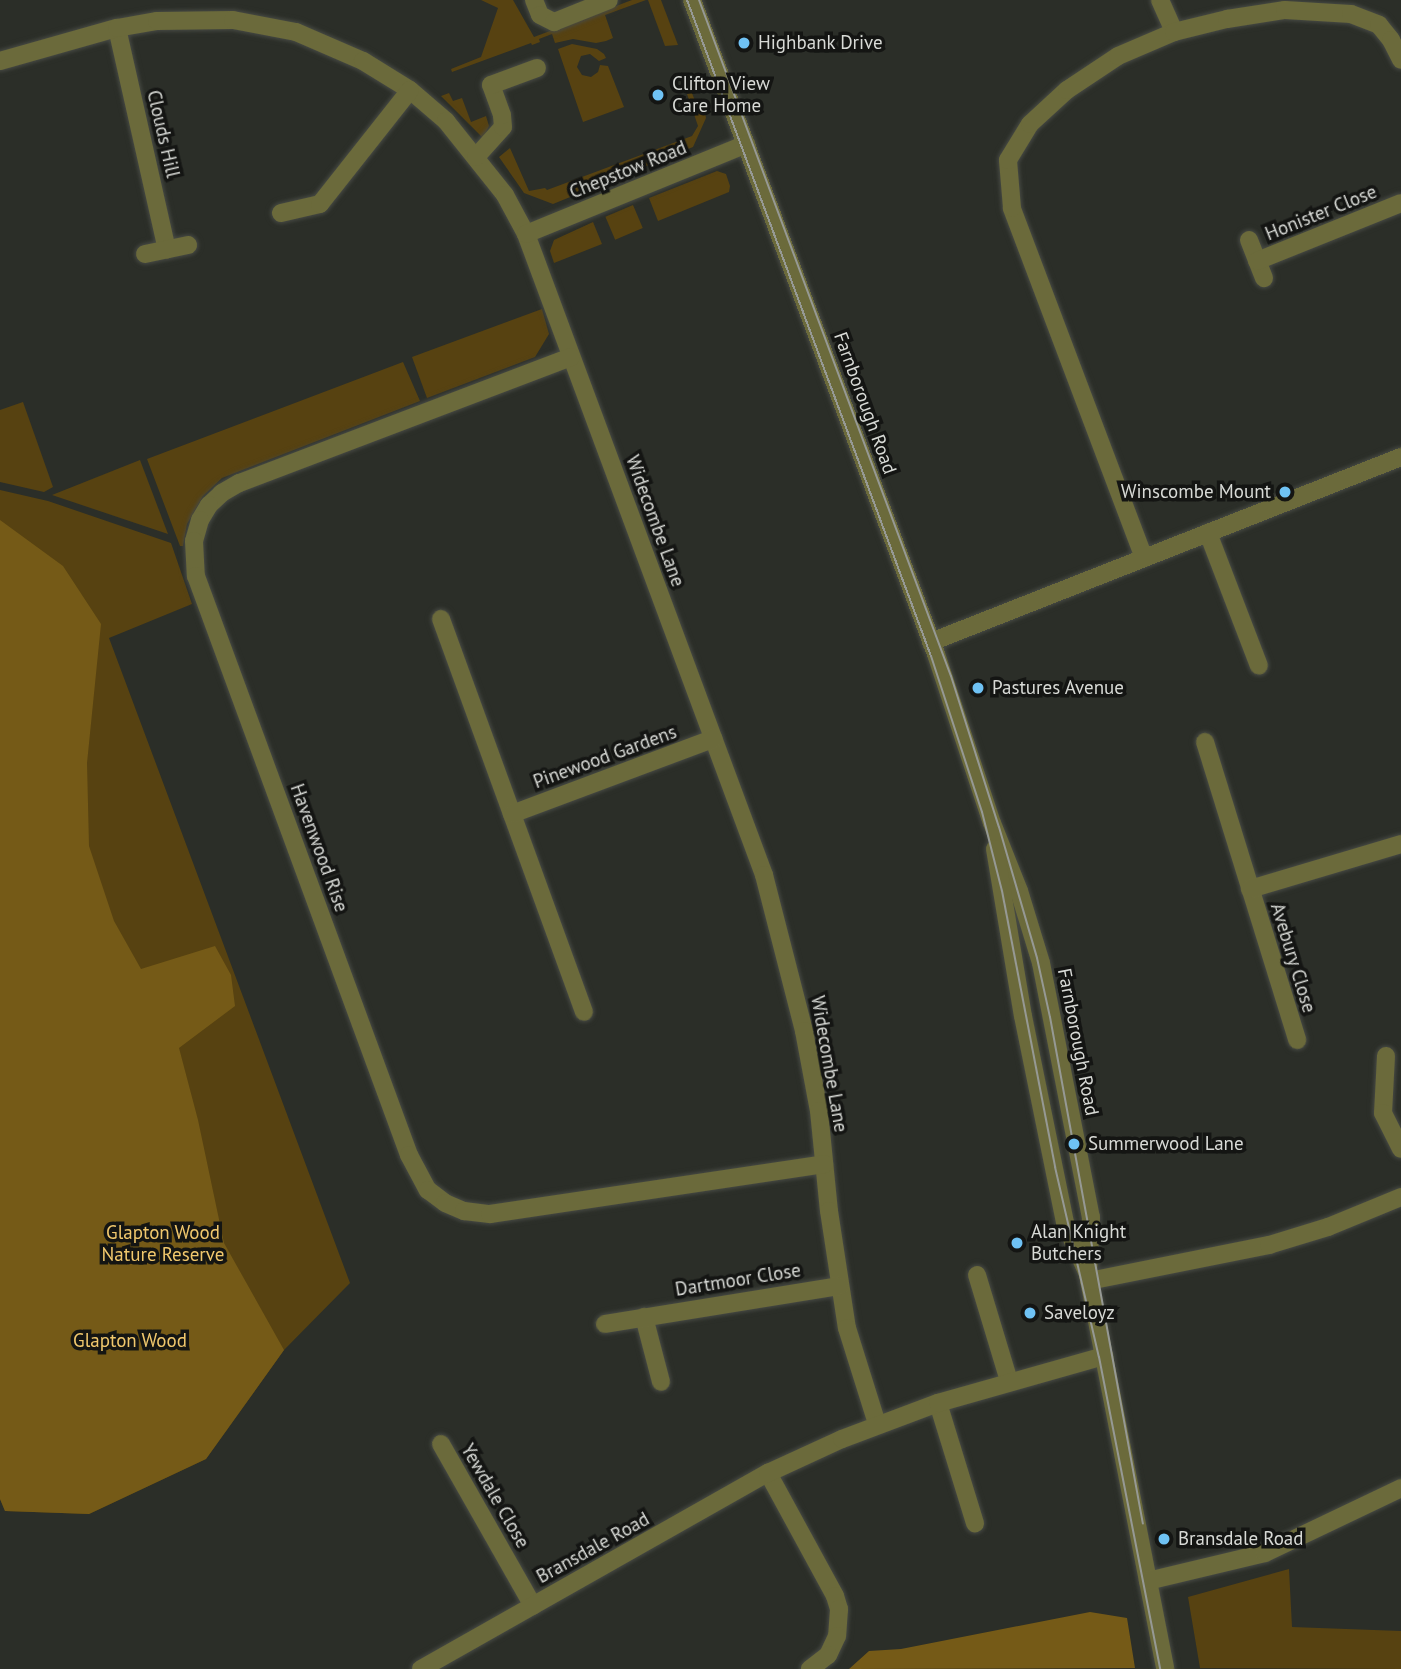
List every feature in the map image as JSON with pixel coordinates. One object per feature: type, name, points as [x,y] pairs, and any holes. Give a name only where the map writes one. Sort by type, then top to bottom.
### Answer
[{"type":"street","points":[[534,0],[540,15],[554,22],[609,0]]},
{"type":"street","points":[[1160,0],[1174,32]]},
{"type":"street","points":[[1360,0],[1370,20],[1391,40],[1401,60]]},
{"type":"street","name":"Farnborough Road","points":[[695,1],[931,642],[992,823],[1019,891],[1051,1009],[1091,1217],[1089,1278]]},
{"type":"street","points":[[1144,558],[1012,208],[1008,160],[1030,124],[1067,90],[1118,56],[1174,32],[1227,19],[1285,10],[1351,14],[1370,20]]},
{"type":"street","name":"Widecombe Lane","points":[[0,61],[117,28],[197,19],[262,24],[296,32],[329,44],[410,90],[446,121],[505,195],[526,234],[764,875],[804,1031],[819,1111],[839,1286],[847,1328],[877,1424]]},
{"type":"street","name":"Clouds Hill","points":[[117,28],[167,249]]},
{"type":"street","points":[[476,157],[503,127],[502,115],[491,85],[537,68]]},
{"type":"street","points":[[281,213],[320,204],[410,90]]},
{"type":"street","name":"Chepstow Road","points":[[526,234],[746,144]]},
{"type":"street","name":"Honister Close","points":[[1249,240],[1261,269],[1401,203]]},
{"type":"street","points":[[145,254],[188,245]]},
{"type":"street","name":"Havenwood Rise","points":[[571,357],[239,483],[209,505],[200,520],[194,541],[196,576],[409,1154],[428,1190],[444,1203],[464,1211],[490,1214],[824,1164]]},
{"type":"street","points":[[931,642],[1401,457]]},
{"type":"street","points":[[1208,533],[1259,666]]},
{"type":"street","points":[[441,619],[584,1012]]},
{"type":"street","name":"Pinewood Gardens","points":[[512,814],[713,739]]},
{"type":"street","name":"Avebury Close","points":[[1205,742],[1297,1040]]},
{"type":"street","name":"Farnborough Road","points":[[992,823],[1021,1004],[1065,1223],[1089,1278],[1165,1669]]},
{"type":"street","name":"Avebury Close","points":[[1250,889],[1401,844]]},
{"type":"street","points":[[1386,1056],[1383,1113],[1401,1149]]},
{"type":"street","points":[[1089,1278],[1269,1245],[1328,1227],[1401,1197]]},
{"type":"street","points":[[977,1275],[1009,1381]]},
{"type":"street","name":"Dartmoor Close","points":[[606,1324],[839,1286]]},
{"type":"street","points":[[644,1317],[660,1382]]},
{"type":"street","name":"Bransdale Road","points":[[421,1669],[768,1473],[877,1424],[1009,1381],[1104,1356]]},
{"type":"street","points":[[938,1403],[975,1523]]},
{"type":"street","name":"Yewdale Close","points":[[441,1444],[533,1606]]},
{"type":"street","points":[[768,1473],[839,1609],[836,1636],[828,1655],[810,1669]]},
{"type":"street","points":[[1147,1581],[1265,1553],[1401,1488]]},
{"type":"green space","points":[[481,0],[513,0],[534,37],[632,0],[646,0],[605,15],[613,38],[606,41],[596,43],[573,39],[555,43],[552,34],[539,39],[540,42],[452,72],[451,69],[481,57],[498,8]]},
{"type":"green space","points":[[648,0],[661,0],[678,45],[665,46]]},
{"type":"green space","points":[[572,44],[597,49],[604,54],[606,58],[599,61],[590,54],[581,56],[577,67],[582,75],[591,77],[598,72],[600,65],[608,66],[624,107],[583,122],[558,49]]},
{"type":"green space","points":[[449,93],[453,101],[462,98],[471,122],[486,116],[489,126],[483,138],[441,96]]},
{"type":"green space","points":[[692,93],[700,114],[705,113],[706,118],[693,147],[553,204],[524,193],[499,157],[510,148],[529,191],[545,188],[547,190],[692,136],[698,126],[687,94]]},
{"type":"green space","points":[[717,171],[726,174],[729,192],[658,221],[649,198]]},
{"type":"green space","points":[[633,205],[643,228],[615,240],[605,217]]},
{"type":"green space","points":[[593,222],[602,244],[554,263],[550,251],[554,240]]},
{"type":"green space","points":[[542,309],[549,334],[535,357],[427,398],[412,357]]},
{"type":"green space","points":[[403,362],[420,401],[222,478],[203,496],[187,524],[183,546],[180,546],[147,459]]},
{"type":"green space","points":[[23,402],[53,487],[44,492],[0,482],[0,410]]},
{"type":"green space","points":[[140,460],[168,534],[52,495]]},
{"type":"green space","name":"Glapton Wood","points":[[0,490],[48,501],[171,543],[192,604],[109,638],[350,1283],[284,1350],[206,1459],[89,1514],[5,1511],[0,1499]]},
{"type":"green space","name":"Glapton Wood","points":[[0,520],[63,566],[101,624],[87,763],[89,846],[114,921],[141,969],[215,946],[231,975],[235,1006],[179,1048],[198,1120],[224,1243],[284,1350],[206,1459],[89,1514],[5,1511],[0,1499]]},
{"type":"green space","points":[[1289,1569],[1292,1627],[1401,1631],[1401,1669],[1200,1668],[1188,1597]]},
{"type":"green space","points":[[1090,1612],[1127,1618],[1135,1668],[849,1669],[869,1651],[901,1649]]},
{"type":"tram line","points":[[687,0],[931,656],[982,812],[1002,891],[1055,1167],[1099,1357],[1160,1669]]},
{"type":"tram line","points":[[699,0],[951,676],[999,827],[1037,958],[1050,1017],[1143,1524]]},
{"type":"place","name":"Highbank Drive","points":[[744,43]]},
{"type":"place","name":"Clifton View Care Home","points":[[658,95]]},
{"type":"place","name":"Winscombe Mount","points":[[1285,492]]},
{"type":"place","name":"Pastures Avenue","points":[[978,688]]},
{"type":"place","name":"Summerwood Lane","points":[[1074,1144]]},
{"type":"place","name":"Alan Knight Butchers","points":[[1017,1243]]},
{"type":"place","name":"Saveloyz","points":[[1030,1313]]},
{"type":"place","name":"Bransdale Road","points":[[1164,1539]]},
{"type":"park label","name":"Glapton Wood Nature Reserve","points":[[163,1244]]}]
